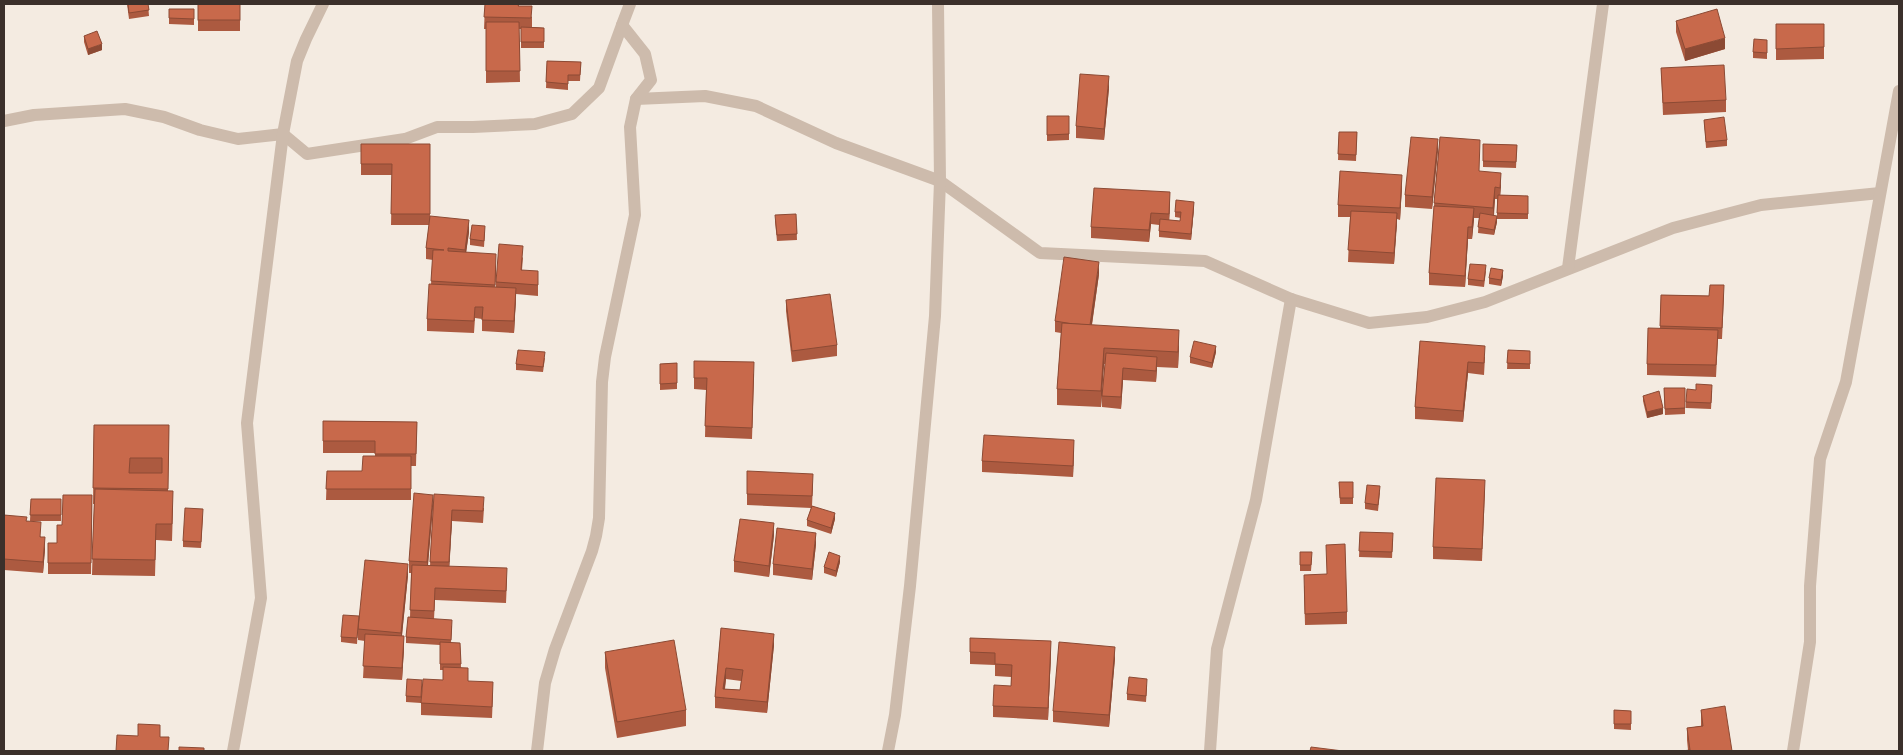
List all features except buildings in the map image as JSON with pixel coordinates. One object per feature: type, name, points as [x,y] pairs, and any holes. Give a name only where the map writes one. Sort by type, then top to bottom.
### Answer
[{"type":"street","points":[[233,751],[261,598],[247,423],[283,134],[297,61],[323,4]]},
{"type":"street","points":[[4,121],[34,115],[125,108],[164,117],[200,130],[238,139],[283,134],[307,154],[405,140],[437,127],[535,124],[572,114],[599,88],[630,4]]},
{"type":"street","points":[[888,751],[910,586],[933,345],[940,182],[938,4]]},
{"type":"street","points":[[1568,268],[1603,4]]},
{"type":"street","points":[[536,751],[545,683],[596,536],[599,518],[604,365],[621,274],[635,215],[634,178],[630,154],[630,127],[636,100],[651,80],[645,54],[622,25]]},
{"type":"street","points":[[1793,751],[1810,642],[1810,586],[1820,459],[1846,382],[1899,91]]},
{"type":"street","points":[[636,100],[704,96],[756,106],[836,143],[940,182],[1040,253],[1205,261],[1291,299],[1369,323],[1427,317],[1485,302],[1673,228],[1761,205],[1880,193]]},
{"type":"street","points":[[1210,751],[1217,649],[1256,500],[1291,299]]}]
